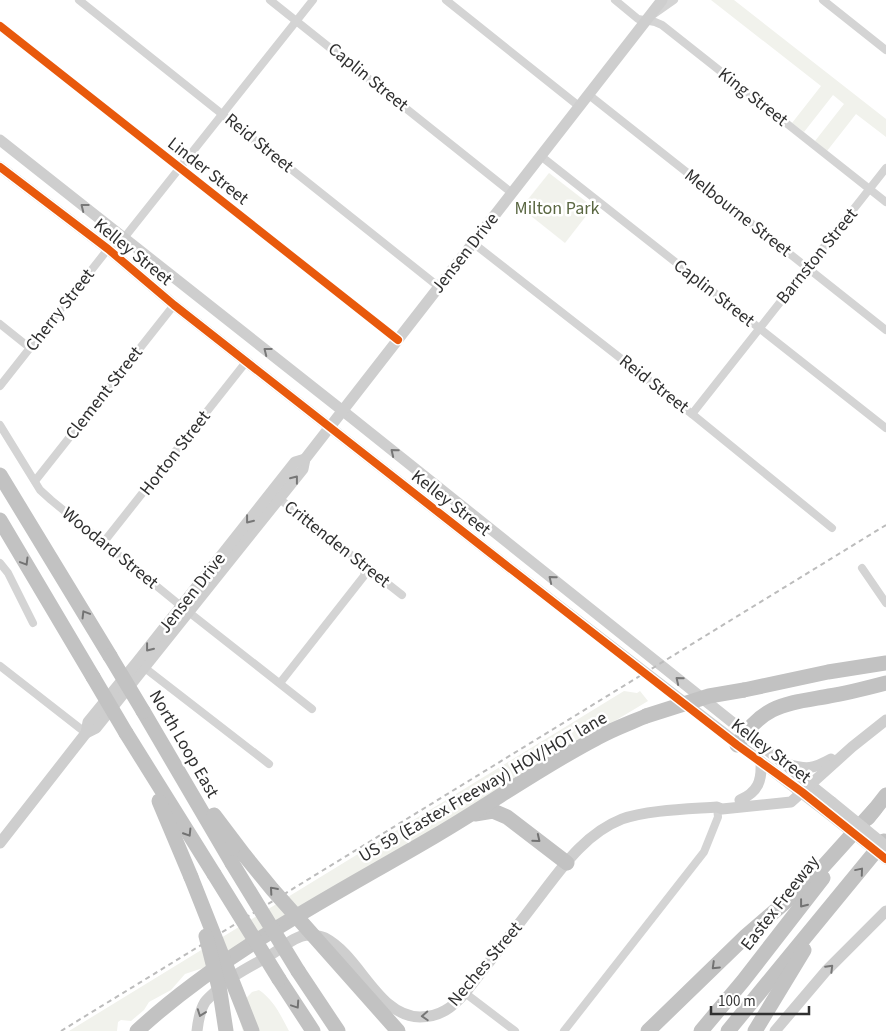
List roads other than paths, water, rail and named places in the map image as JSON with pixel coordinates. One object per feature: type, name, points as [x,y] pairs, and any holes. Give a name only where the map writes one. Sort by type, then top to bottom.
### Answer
[{"type":"highway","name":"North Loop East","points":[[0,475],[145,714],[239,859]]},
{"type":"highway","points":[[0,520],[135,748],[313,1031]]},
{"type":"highway","name":"US 59 (Eastex Freeway) HOV/HOT lane","points":[[137,1031],[164,1007],[236,954],[471,815],[598,737],[646,716],[709,696],[886,663]]},
{"type":"highway","points":[[741,738],[761,716],[772,709],[786,704],[886,683]]},
{"type":"highway","points":[[135,748],[159,800],[252,1031]]},
{"type":"highway","name":"Eastex Freeway","points":[[702,1029],[760,960],[886,795]]},
{"type":"highway","points":[[648,1031],[746,936],[811,880],[875,809]]},
{"type":"highway","points":[[471,815],[493,811],[502,814],[567,863]]},
{"type":"highway","points":[[728,1031],[886,839]]},
{"type":"highway","points":[[239,859],[298,971],[339,1031]]},
{"type":"highway","points":[[239,859],[272,889],[398,1031]]},
{"type":"highway","points":[[190,877],[216,975],[226,1031]]},
{"type":"highway","points":[[755,1031],[834,902]]},
{"type":"main road","name":"Jensen Drive","points":[[0,843],[86,733],[96,728],[141,665],[275,496],[303,469],[305,460],[662,0]]},
{"type":"main road","name":"Kelley Street","points":[[0,140],[343,411],[741,738],[761,762],[806,788]]},
{"type":"main road","name":"Kelley Street","points":[[0,167],[108,249],[174,305],[330,428],[741,738],[784,763],[806,788],[886,859]]},
{"type":"main road","points":[[806,788],[886,720]]},
{"type":"main road","points":[[784,763],[798,767],[813,768],[852,747]]},
{"type":"main road","points":[[740,800],[753,792],[758,786],[762,774],[761,762]]},
{"type":"main road","name":"Neches Street","points":[[717,807],[721,803],[789,795],[806,788]]},
{"type":"main road","name":"Neches Street","points":[[197,1031],[198,1021],[205,1002],[226,982],[247,967],[293,940],[306,935],[325,938],[350,960],[390,1005],[408,1016],[428,1017],[441,1014],[456,1003],[465,993],[567,863],[591,836],[607,826],[625,818],[644,814],[791,802],[806,788]]},
{"type":"main road","name":"Kelley Street","points":[[828,807],[886,846]]},
{"type":"main road","points":[[775,1031],[826,971],[886,910]]},
{"type":"street","name":"Reid Street","points":[[79,0],[439,287]]},
{"type":"street","name":"Caplin Street","points":[[270,0],[512,193]]},
{"type":"street","name":"Cherry Street","points":[[0,386],[108,249],[124,238],[313,0]]},
{"type":"street","points":[[446,0],[580,106]]},
{"type":"street","name":"King Street","points":[[615,0],[638,18],[662,25],[886,202]]},
{"type":"street","points":[[647,20],[656,0]]},
{"type":"street","points":[[647,20],[674,0]]},
{"type":"street","points":[[823,0],[886,50]]},
{"type":"street","name":"Linder Street","points":[[0,26],[398,340]]},
{"type":"street","name":"Melbourne Street","points":[[589,95],[886,330]]},
{"type":"street","name":"Caplin Street","points":[[542,157],[886,428]]},
{"type":"street","name":"Barnston Street","points":[[692,414],[886,168]]},
{"type":"street","name":"Reid Street","points":[[473,243],[692,414],[832,528]]},
{"type":"street","name":"Clement Street","points":[[35,481],[174,305]]},
{"type":"street","points":[[0,324],[30,348]]},
{"type":"street","name":"Horton Street","points":[[103,543],[246,362]]},
{"type":"street","name":"Woodard Street","points":[[0,425],[40,490],[103,543],[312,709]]},
{"type":"street","name":"Crittenden Street","points":[[275,496],[402,596]]},
{"type":"street","points":[[0,563],[8,572],[33,622]]},
{"type":"street","points":[[280,683],[364,576],[365,570],[361,563]]},
{"type":"street","points":[[862,568],[886,603]]},
{"type":"street","points":[[141,665],[269,764]]},
{"type":"street","points":[[0,666],[86,733]]},
{"type":"street","points":[[564,1031],[704,852],[718,817],[717,807]]},
{"type":"street","points":[[465,993],[515,1031]]},
{"type":"railway","points":[[61,1031],[886,525]]},
{"type":"park label","name":"Milton Park","points":[[557,208]]}]
